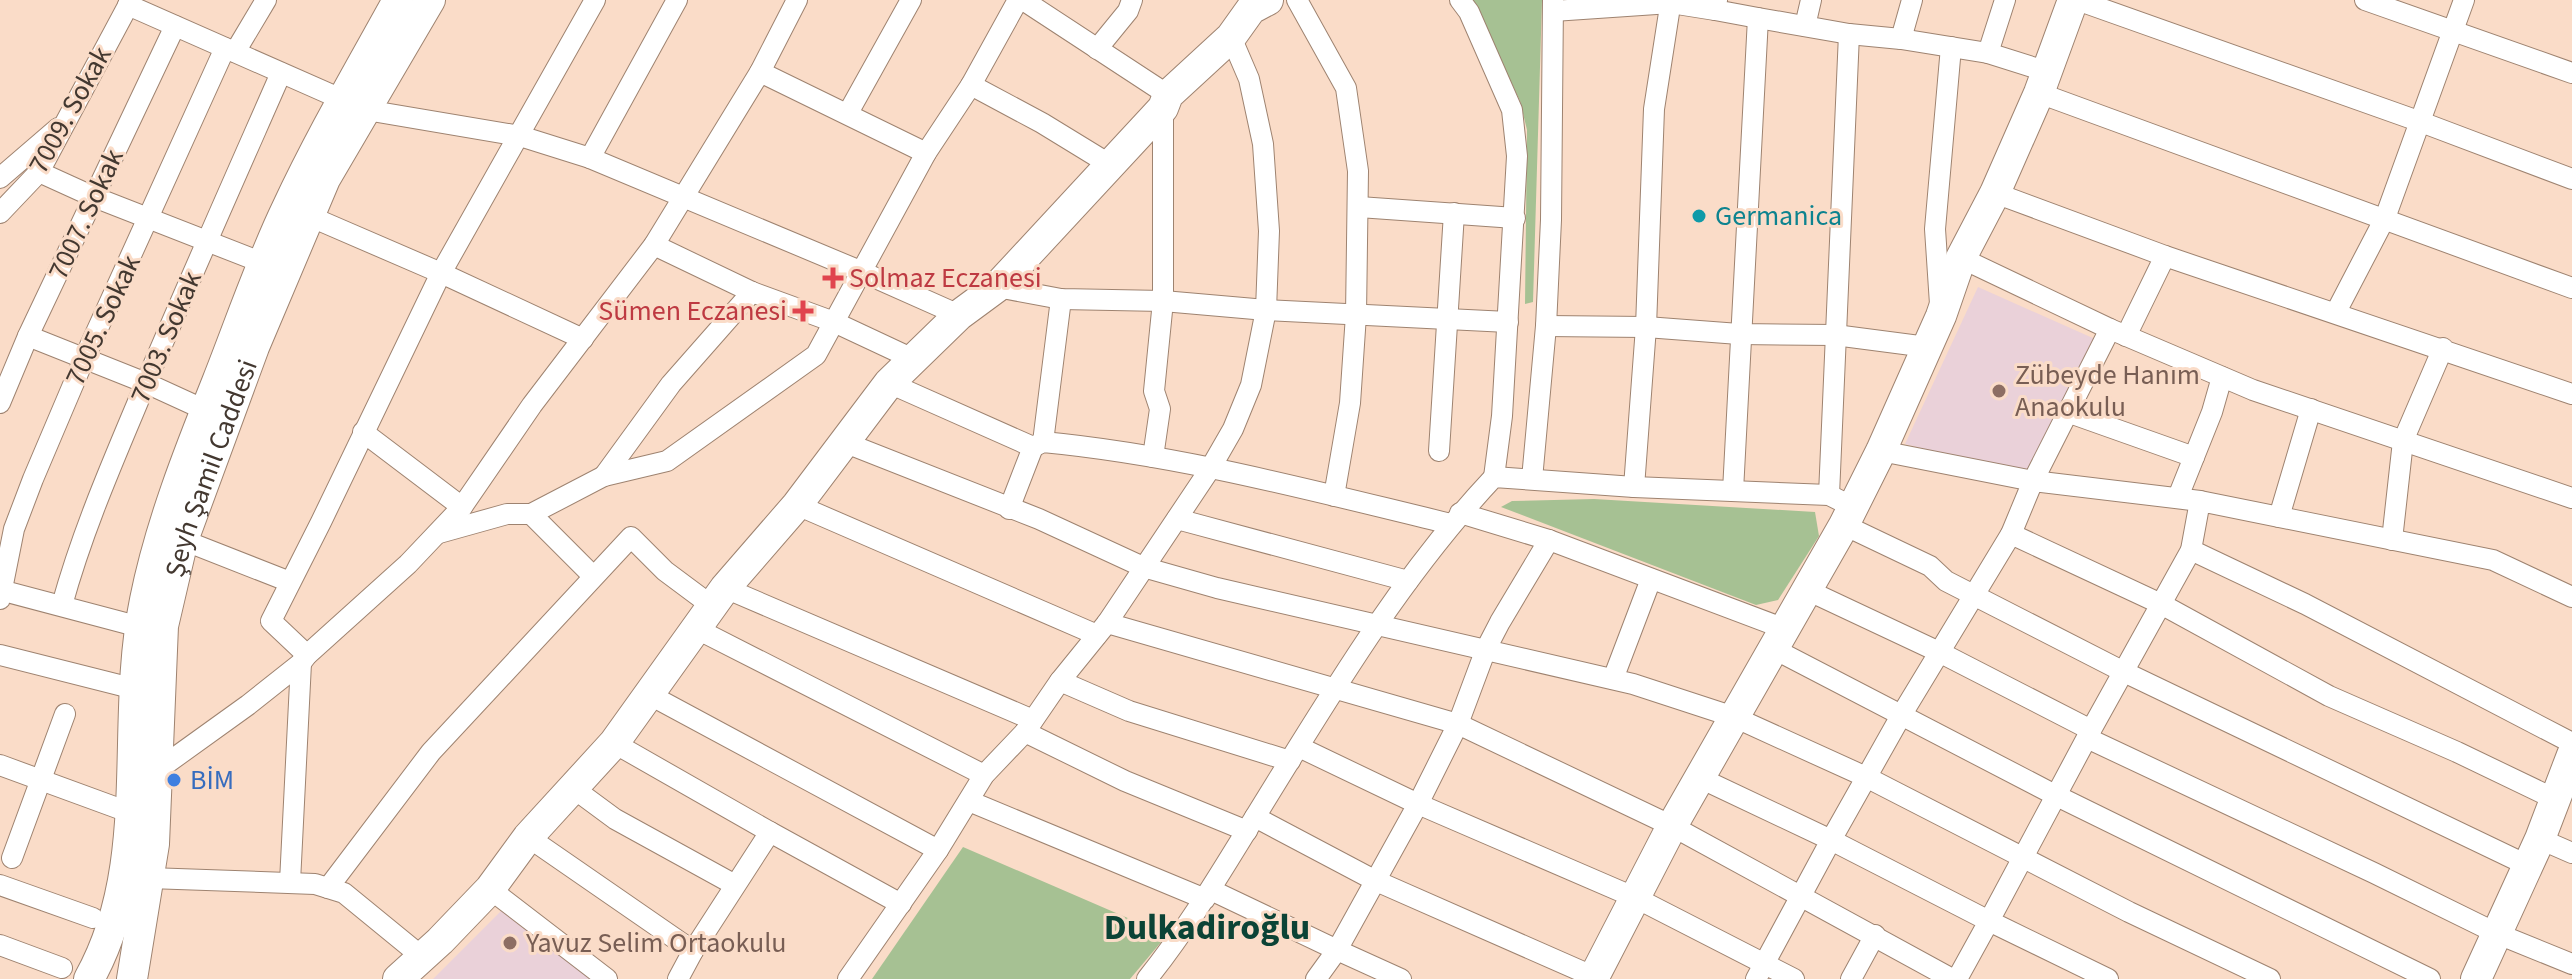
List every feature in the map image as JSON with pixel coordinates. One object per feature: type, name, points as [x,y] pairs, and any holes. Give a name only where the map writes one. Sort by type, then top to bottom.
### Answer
[{"type":"main road","points":[[76,973],[112,930],[122,893],[131,813],[140,627],[152,568],[205,410],[263,263],[303,174],[354,105],[398,0]]},
{"type":"main road","name":"Şeyh Şamil Caddesi","points":[[132,979],[154,844],[163,626],[183,540],[233,399],[354,105],[430,0]]},
{"type":"main road","points":[[1595,978],[1672,826],[1807,590],[1842,509],[1881,451],[1941,316],[1961,258],[1995,193],[2044,83],[2075,0]]},
{"type":"main road","points":[[398,979],[490,889],[528,837],[614,743],[711,607],[797,505],[889,383],[959,315],[997,287],[1166,102],[1231,37],[1255,3]]},
{"type":"main road","points":[[2476,979],[2535,852],[2571,758]]},
{"type":"street","name":"7005. Sokak","points":[[1,593],[20,512],[84,359],[230,50],[266,0]]},
{"type":"street","points":[[290,882],[304,659],[271,621],[441,273],[595,0]]},
{"type":"street","points":[[590,158],[677,0]]},
{"type":"street","points":[[159,769],[248,705],[304,659],[439,533],[462,507],[532,405],[654,245],[760,72],[797,0]]},
{"type":"street","points":[[848,113],[911,0]]},
{"type":"street","points":[[439,533],[507,514],[531,514],[604,476],[667,461],[816,355],[926,153],[971,85],[1020,0],[1097,49],[1166,102],[1163,301],[1154,391],[1160,409],[1153,457]]},
{"type":"street","points":[[1097,49],[1128,11],[1132,0]]},
{"type":"street","points":[[1297,0],[1346,88],[1358,171],[1356,315],[1350,403],[1334,496]]},
{"type":"street","points":[[1147,979],[1174,946],[1208,894],[1377,624],[1456,519],[1494,477],[1502,416],[1517,156],[1512,110],[1469,12],[1460,0]]},
{"type":"street","points":[[1805,26],[1811,0]]},
{"type":"street","points":[[1901,39],[1912,0]]},
{"type":"street","points":[[1988,53],[2005,0]]},
{"type":"street","points":[[2075,0],[2421,122],[2572,179]]},
{"type":"street","points":[[2365,0],[2572,73]]},
{"type":"street","points":[[2336,312],[2385,218],[2464,0]]},
{"type":"street","points":[[1634,487],[1646,327],[1654,109],[1671,1]]},
{"type":"street","points":[[1532,479],[1546,326],[1551,220],[1553,5],[1671,1],[1716,5],[1758,18],[1988,53],[2044,83],[2385,218],[2572,288]]},
{"type":"street","points":[[129,3],[354,105],[520,136],[590,158],[959,315]]},
{"type":"street","name":"7009. Sokak","points":[[0,213],[39,172],[129,3]]},
{"type":"street","points":[[1733,491],[1758,18]]},
{"type":"street","name":"7007. Sokak","points":[[0,403],[28,336],[175,26]]},
{"type":"street","points":[[1842,509],[1835,335],[1849,34]]},
{"type":"street","points":[[848,979],[938,850],[984,775],[1029,726],[1102,629],[1177,519],[1233,429],[1251,385],[1266,310],[1269,231],[1263,144],[1249,79],[1231,37]]},
{"type":"street","points":[[1941,316],[1935,229],[1951,47]]},
{"type":"street","points":[[760,72],[926,153]]},
{"type":"street","name":"7003. Sokak","points":[[62,605],[87,525],[206,241],[281,73]]},
{"type":"street","points":[[971,85],[1109,164]]},
{"type":"street","points":[[0,178],[64,122]]},
{"type":"street","points":[[39,172],[94,197],[263,263]]},
{"type":"street","points":[[1995,193],[2165,256],[2572,394]]},
{"type":"street","points":[[1359,207],[1515,218]]},
{"type":"street","points":[[1439,451],[1454,213]]},
{"type":"street","points":[[309,216],[583,339]]},
{"type":"street","points":[[654,245],[752,292],[834,322],[913,359]]},
{"type":"street","points":[[1760,972],[1902,714],[2011,534],[2067,412],[2165,256]]},
{"type":"street","points":[[1961,258],[2222,377],[2572,498]]},
{"type":"street","points":[[997,287],[1061,299],[1163,301],[1266,310],[1508,322]]},
{"type":"street","points":[[604,476],[671,384],[752,292]]},
{"type":"street","points":[[1009,509],[1038,444],[1061,299]]},
{"type":"street","points":[[1546,326],[1835,335],[1927,347]]},
{"type":"street","points":[[28,336],[205,410]]},
{"type":"street","points":[[2392,540],[2403,441],[2443,348]]},
{"type":"street","points":[[2178,497],[2222,377]]},
{"type":"street","points":[[889,383],[1038,444],[1114,449],[1456,519],[1549,540],[1651,579],[1779,639],[1902,714],[2057,796],[2430,979]]},
{"type":"street","points":[[2279,517],[2311,409]]},
{"type":"street","points":[[2067,412],[2194,457]]},
{"type":"street","points":[[363,432],[462,507]]},
{"type":"street","points":[[846,443],[1039,519],[1143,567],[1217,588],[1613,679],[1734,717],[1866,777],[2023,859],[2270,979]]},
{"type":"street","points":[[1881,451],[2033,481],[2178,497],[2493,560],[2572,597]]},
{"type":"street","points":[[1494,477],[1733,491],[1842,509],[1930,566],[1946,581],[2122,671],[2535,852],[2572,853]]},
{"type":"street","points":[[797,505],[1102,629],[1336,687],[1458,724],[1672,826],[1954,979],[1989,921],[2122,671],[2191,550],[2200,501]]},
{"type":"street","points":[[531,514],[593,576]]},
{"type":"street","points":[[1177,519],[1408,581]]},
{"type":"street","points":[[2011,534],[2161,604],[2329,696],[2557,800]]},
{"type":"street","points":[[328,888],[431,752],[631,537],[665,571],[711,607],[984,775]]},
{"type":"street","points":[[183,540],[290,582]]},
{"type":"street","points":[[1316,979],[1337,950],[1418,804],[1458,724],[1486,649],[1549,540]]},
{"type":"street","points":[[2191,550],[2319,611],[2571,758]]},
{"type":"street","points":[[1613,679],[1651,579]]},
{"type":"street","points":[[1807,590],[1939,652],[2089,734],[2498,934],[2572,964]]},
{"type":"street","points":[[1,593],[62,605],[140,627]]},
{"type":"street","points":[[711,607],[1029,726],[1125,781],[1251,824],[1595,978]]},
{"type":"street","points":[[0,655],[135,689]]},
{"type":"street","points":[[1060,681],[1129,711],[1295,754],[1636,898],[1760,972],[1794,979]]},
{"type":"street","points":[[650,695],[938,850]]},
{"type":"street","points":[[12,858],[65,714]]},
{"type":"street","points":[[614,743],[901,904]]},
{"type":"street","points":[[0,765],[131,813]]},
{"type":"street","points":[[1700,778],[2108,979]]},
{"type":"street","points":[[573,788],[615,819],[735,885]]},
{"type":"street","points":[[969,801],[1208,894],[1401,979]]},
{"type":"street","points":[[678,979],[770,832]]},
{"type":"street","points":[[528,837],[693,951]]},
{"type":"street","points":[[149,878],[290,882],[328,888],[344,893],[421,956]]},
{"type":"street","points":[[0,885],[93,918]]},
{"type":"street","points":[[490,889],[607,979]]},
{"type":"street","points":[[1851,979],[1875,935]]},
{"type":"street","points":[[0,945],[76,973]]},
{"type":"shaded area","name":"Zübeyde Hanım Anaokulu","points":[[1978,287],[2095,339],[2026,474],[1905,444]]},
{"type":"shaded area","name":"Yavuz Selim Ortaokulu","points":[[504,908],[601,979],[433,979]]},
{"type":"green space","points":[[1469,0],[1542,0],[1533,302],[1525,304],[1527,130],[1520,101]]},
{"type":"green space","points":[[1594,499],[1815,512],[1819,536],[1778,600],[1756,605],[1501,507],[1512,501]]},
{"type":"green space","points":[[963,847],[1167,935],[1130,979],[872,979]]},
{"type":"place","name":"Germanica","points":[[1699,216]]},
{"type":"place","name":"Solmaz Eczanesi","points":[[833,278]]},
{"type":"place","name":"Sümen Eczanesi","points":[[803,311]]},
{"type":"place","name":"Zübeyde Hanım Anaokulu","points":[[1999,391]]},
{"type":"place","name":"BİM","points":[[174,780]]},
{"type":"place","name":"Yavuz Selim Ortaokulu","points":[[510,943]]},
{"type":"district","name":"Dulkadiroğlu","points":[[1207,927]]}]
